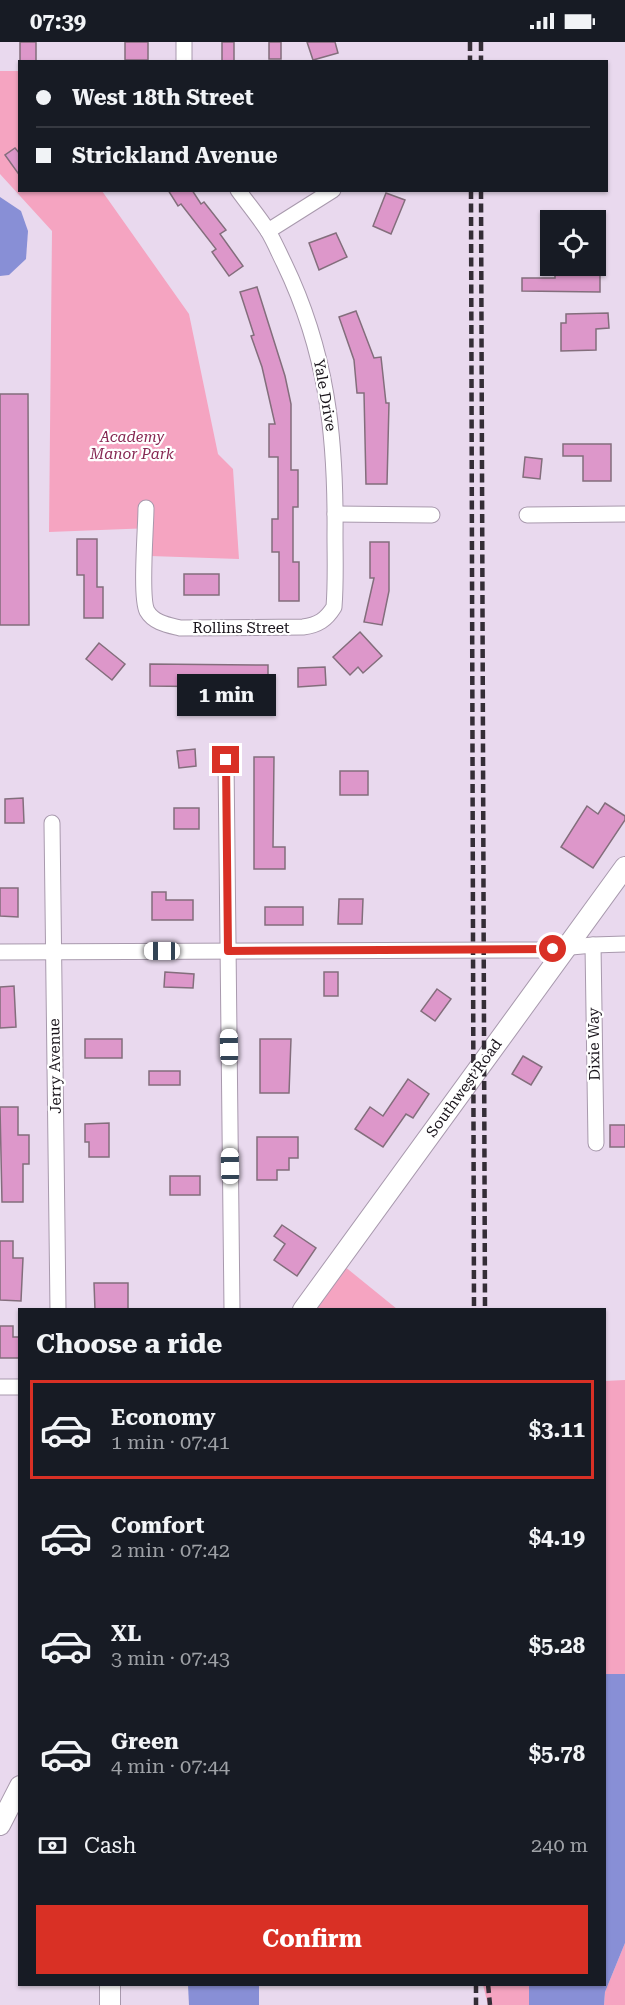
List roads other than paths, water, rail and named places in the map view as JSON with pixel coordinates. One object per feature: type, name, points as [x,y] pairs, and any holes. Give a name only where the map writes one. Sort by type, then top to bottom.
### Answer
[{"type":"street","points":[[184,42],[184,60]]},
{"type":"street","name":"Yale Drive","points":[[239,192],[268,231],[308,318],[328,396],[333,447],[335,514],[335,594],[334,606],[328,617]]},
{"type":"street","points":[[268,231],[330,192]]},
{"type":"street","name":"Rollins Street","points":[[146,508],[144,595],[147,610],[154,619],[180,628],[292,627],[316,625],[328,617]]},
{"type":"street","points":[[335,514],[432,515]]},
{"type":"street","points":[[527,515],[625,514]]},
{"type":"street","points":[[226,760],[232,1308]]},
{"type":"street","name":"Jerry Avenue","points":[[52,823],[58,1308]]},
{"type":"street","name":"Southwest Road","points":[[304,1308],[625,867]]},
{"type":"street","points":[[0,952],[539,950],[625,944]]},
{"type":"street","name":"Dixie Way","points":[[593,945],[596,1143]]},
{"type":"street","points":[[0,1388],[18,1387]]},
{"type":"street","points":[[0,1823],[18,1790]]},
{"type":"street","points":[[110,1986],[110,2005]]},
{"type":"water","points":[[0,197],[21,211],[28,231],[26,259],[9,275],[0,276]]},
{"type":"water","points":[[606,1674],[625,1674],[625,1943],[605,1992],[604,2005],[529,2005],[529,1986],[606,1986]]},
{"type":"water","points":[[188,1986],[259,1986],[259,2005],[189,2005]]},
{"type":"railway","points":[[470,42],[470,60]]},
{"type":"railway","points":[[481,42],[481,60]]},
{"type":"railway","points":[[471,192],[474,1308]]},
{"type":"railway","points":[[481,192],[485,1308]]},
{"type":"railway","points":[[476,1986],[476,2005]]},
{"type":"railway","points":[[488,1986],[490,2005]]},
{"type":"park label","name":"Academy Manor Park","points":[[132,446]]}]
